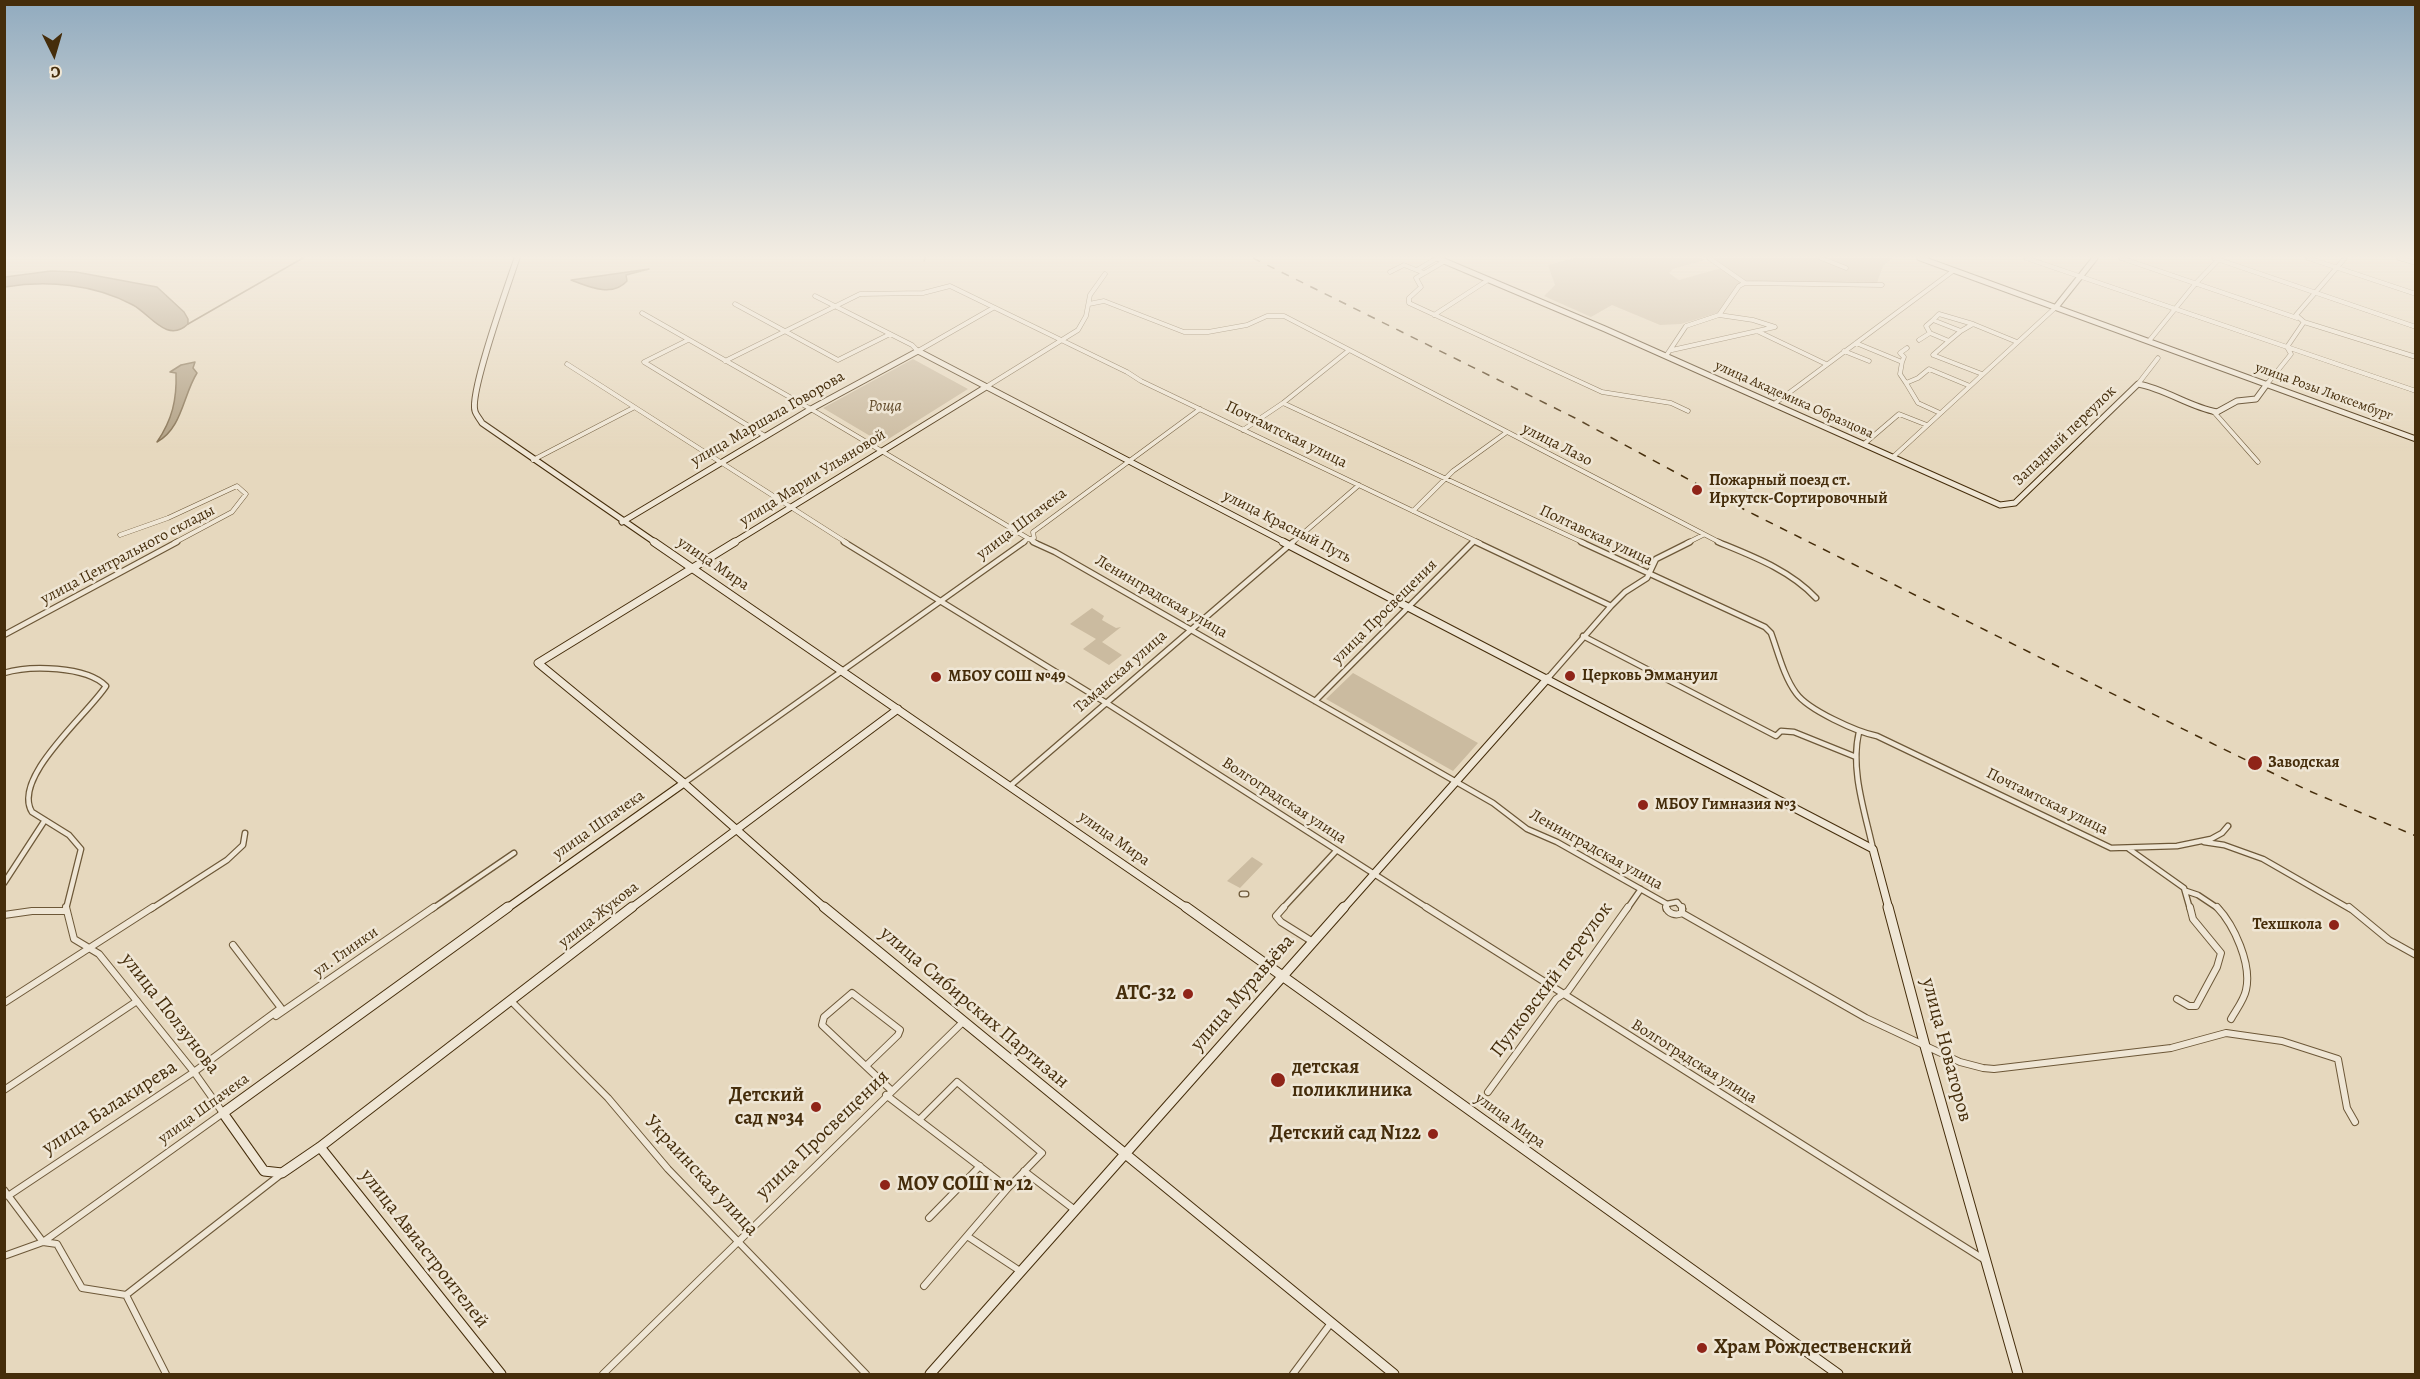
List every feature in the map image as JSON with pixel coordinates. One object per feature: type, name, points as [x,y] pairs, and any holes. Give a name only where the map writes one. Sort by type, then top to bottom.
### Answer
[{"type":"street","name":"улица Мира","points":[[495,322],[474,410],[482,423],[622,522],[693,568],[1010,786],[1282,976],[1838,1374]]},
{"type":"street","name":"Ленинградская улица","points":[[658,322],[811,409],[1028,539],[1038,542],[1493,803],[1534,833],[1557,842],[1667,904],[1677,902],[1682,906],[1682,913]]},
{"type":"street","points":[[770,322],[838,360],[890,334]]},
{"type":"street","points":[[725,361],[801,322]]},
{"type":"street","name":"улица Красный Путь","points":[[867,322],[986,387],[1874,849]]},
{"type":"street","name":"улица Маршала Говорова","points":[[622,522],[811,409],[968,322]]},
{"type":"street","name":"Почтамтская улица","points":[[1023,322],[1611,606]]},
{"type":"street","name":"улица Марии Ульяновой","points":[[538,663],[1061,341],[1083,322]]},
{"type":"street","name":"улица Лазо","points":[[1159,322],[1184,332],[1194,333],[1254,322]]},
{"type":"street","name":"улица Лазо","points":[[1296,322],[1703,535],[1769,566],[1807,587],[1816,598]]},
{"type":"street","points":[[1450,322],[1602,392],[1671,403],[1688,411]]},
{"type":"street","name":"улица Академика Образцова","points":[[1587,322],[2000,505],[2010,505]]},
{"type":"street","points":[[1666,356],[1686,326],[1697,322]]},
{"type":"street","points":[[1672,350],[1775,327],[1762,322]]},
{"type":"street","points":[[1774,404],[1884,322]]},
{"type":"street","points":[[1930,322],[1926,326],[1930,333],[1949,341]]},
{"type":"street","points":[[1939,322],[1961,331]]},
{"type":"street","points":[[1967,322],[2017,342]]},
{"type":"street","points":[[1893,457],[2039,322]]},
{"type":"street","name":"улица Розы Люксембург","points":[[2098,322],[2415,439]]},
{"type":"street","points":[[2149,341],[2165,322]]},
{"type":"street","points":[[2215,322],[2415,391]]},
{"type":"street","points":[[2287,347],[2304,322]]},
{"type":"street","points":[[2305,322],[2415,357]]},
{"type":"street","points":[[1973,324],[1961,331],[1934,355],[1982,374]]},
{"type":"street","points":[[1754,330],[1826,364]]},
{"type":"street","points":[[1919,340],[1930,333]]},
{"type":"street","points":[[688,340],[644,362],[765,436]]},
{"type":"street","points":[[1856,343],[1902,362]]},
{"type":"street","points":[[2158,358],[2138,384],[2158,388],[2199,408],[2213,411],[2223,409],[2236,401],[2256,399],[2291,354],[2287,347]]},
{"type":"street","points":[[1907,348],[1900,353],[1904,357],[1900,372],[1918,403],[1940,413]]},
{"type":"street","points":[[1243,430],[1283,403],[1348,351]]},
{"type":"street","points":[[1844,351],[1869,362]]},
{"type":"street","name":"Волгоградская улица","points":[[567,364],[790,508],[1106,702],[1336,851],[1986,1261]]},
{"type":"street","points":[[1906,383],[1918,378],[1929,369],[1970,386]]},
{"type":"street","name":"Западный переулок","points":[[2010,505],[2015,503],[2138,384]]},
{"type":"street","name":"Полтавская улица","points":[[1283,403],[1765,627],[1771,633],[1794,691],[1802,701],[1859,732]]},
{"type":"street","points":[[533,460],[633,408]]},
{"type":"street","name":"улица Шпачека","points":[[4,1256],[43,1242],[452,950],[544,880],[604,841],[1028,539],[1034,538],[1034,532],[1200,409]]},
{"type":"street","points":[[2213,411],[2258,462]]},
{"type":"street","points":[[1864,444],[1899,414],[1927,425]]},
{"type":"street","points":[[1413,511],[1453,471],[1507,432]]},
{"type":"street","name":"Таманская улица","points":[[1010,786],[1359,485]]},
{"type":"street","name":"улица Центрального склады","points":[[5,635],[232,512],[246,495],[237,486],[168,518],[120,536]]},
{"type":"street","points":[[1022,534],[1034,532]]},
{"type":"street","name":"улица Муравьёва","points":[[930,1374],[1583,636],[1625,592],[1640,584],[1650,574],[1659,557],[1703,535]]},
{"type":"street","name":"улица Просвещения","points":[[1315,701],[1474,541]]},
{"type":"street","points":[[1583,636],[1776,736],[1781,731],[1794,732],[1856,757]]},
{"type":"street","name":"улица Сибирских Партизан","points":[[538,663],[684,783],[828,911],[1394,1374]]},
{"type":"street","points":[[4,674],[16,668],[31,666],[100,680],[106,686],[92,708],[35,772],[28,805],[34,815],[69,834],[81,849],[66,911],[32,911],[4,915]]},
{"type":"street","name":"улица Жукова","points":[[320,1147],[735,830],[898,709]]},
{"type":"street","name":"Почтамтская улица","points":[[1859,732],[1878,736],[2110,848],[2177,846],[2201,841],[2222,833],[2228,826]]},
{"type":"street","name":"улица Новаторов","points":[[1859,732],[1856,740],[1856,757],[1874,849],[1926,1046],[2018,1374]]},
{"type":"street","points":[[4,883],[45,820]]},
{"type":"street","points":[[4,1003],[227,860],[243,845],[245,833]]},
{"type":"street","points":[[2201,841],[2224,845],[2263,859],[2348,907],[2390,940],[2415,955]]},
{"type":"street","points":[[2129,849],[2186,891],[2199,895],[2214,904],[2232,927],[2240,942],[2246,988],[2231,1019]]},
{"type":"street","points":[[1313,942],[1281,922],[1276,916],[1336,851]]},
{"type":"street","name":"ул. Глинки","points":[[194,1072],[513,853]]},
{"type":"street","name":"Пулковский переулок","points":[[1488,1092],[1562,993],[1568,991],[1641,889]]},
{"type":"street","points":[[2177,999],[2189,1006],[2196,1006],[2222,957],[2217,946],[2193,919],[2186,891]]},
{"type":"street","name":"Ленинградская улица","points":[[1667,904],[1666,909],[1670,913],[1677,915],[1682,913],[1866,1018],[1960,1062],[1994,1069],[2171,1048],[2226,1033],[2282,1041],[2338,1059],[2347,1108],[2355,1122]]},
{"type":"street","name":"улица Ползунова","points":[[66,911],[74,939],[99,954],[194,1072],[264,1171],[282,1173]]},
{"type":"street","name":"улица Балакирева","points":[[6,1193],[194,1072],[281,1008],[233,945]]},
{"type":"street","points":[[867,1065],[898,1035],[900,1030],[852,993],[824,1017],[822,1025],[867,1065],[889,1093],[919,1120],[1008,1188]]},
{"type":"street","points":[[4,1090],[137,1001]]},
{"type":"street","name":"Украинская улица","points":[[511,1001],[608,1098],[668,1169],[866,1374]]},
{"type":"street","name":"улица Просвещения","points":[[603,1374],[964,1022]]},
{"type":"street","points":[[919,1120],[957,1082],[1042,1153],[1008,1188],[924,1286]]},
{"type":"street","points":[[6,1193],[43,1242],[57,1244],[82,1288],[126,1295],[282,1173],[320,1147]]},
{"type":"street","name":"улица Авиастроителей","points":[[320,1147],[501,1374]]},
{"type":"street","points":[[929,1218],[980,1166]]},
{"type":"street","points":[[1024,1172],[1075,1210]]},
{"type":"street","points":[[967,1236],[1021,1272]]},
{"type":"street","points":[[126,1295],[166,1374]]},
{"type":"street","points":[[1293,1374],[1331,1323]]},
{"type":"green space","points":[[1654,322],[1686,322],[1681,324],[1660,325]]},
{"type":"green space","name":"Роща","points":[[913,359],[968,389],[882,443],[823,408]]},
{"type":"green space","points":[[1092,608],[1104,616],[1102,620],[1116,628],[1121,627],[1102,642],[1122,655],[1109,665],[1083,649],[1096,639],[1070,624]]},
{"type":"green space","points":[[1353,673],[1478,743],[1453,771],[1326,699]]},
{"type":"green space","points":[[1252,857],[1263,864],[1240,888],[1227,881]]},
{"type":"shaded area","points":[[156,322],[188,322],[173,331]]},
{"type":"shaded area","points":[[195,362],[193,368],[197,373],[177,420],[172,429],[157,442],[170,418],[176,392],[176,373],[170,372],[181,365]]},
{"type":"railway","points":[[1383,322],[1575,418],[1747,511],[2191,733],[2307,790],[2416,836]]},
{"type":"place","name":"Пожарный поезд ст. Иркутск-Сортировочный","points":[[1697,490]]},
{"type":"place","name":"Церковь Эммануил","points":[[1570,676]]},
{"type":"place","name":"МБОУ СОШ №49","points":[[936,677]]},
{"type":"place","name":"Заводская","points":[[2255,763]]},
{"type":"place","name":"МБОУ Гимназия №3","points":[[1643,805]]},
{"type":"place","name":"Техшкола","points":[[2334,925]]},
{"type":"place","name":"АТС-32","points":[[1188,994]]},
{"type":"place","name":"детская поликлиника","points":[[1278,1080]]},
{"type":"place","name":"Детский сад №34","points":[[816,1107]]},
{"type":"place","name":"Детский сад N122","points":[[1433,1134]]},
{"type":"place","name":"МОУ СОШ № 12","points":[[885,1185]]},
{"type":"place","name":"Храм Рождественский","points":[[1702,1348]]}]
